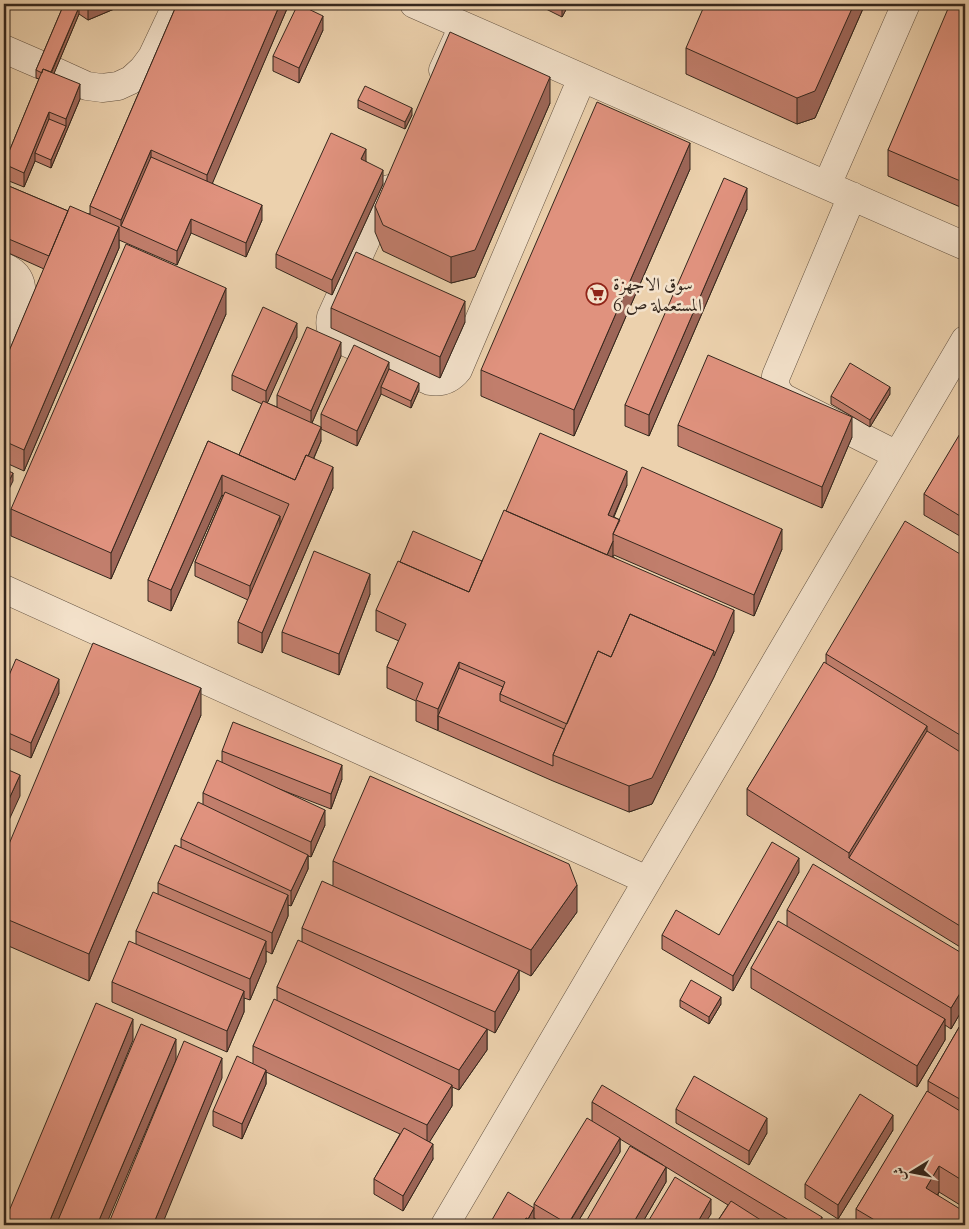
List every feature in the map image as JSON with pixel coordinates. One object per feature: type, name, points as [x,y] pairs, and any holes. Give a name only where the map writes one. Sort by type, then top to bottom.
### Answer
[{"type":"street","points":[[4,49],[87,86],[102,88],[118,86],[131,80],[152,57],[177,4]]},
{"type":"street","points":[[827,185],[906,4]]},
{"type":"street","points":[[426,6],[463,26],[965,246]]},
{"type":"street","points":[[432,93],[463,26]]},
{"type":"street","points":[[400,166],[368,260],[332,317],[330,322],[331,328],[337,338],[430,380],[446,381],[458,370],[474,308],[582,78]]},
{"type":"street","points":[[852,196],[776,376],[776,388],[784,398],[897,455]]},
{"type":"street","points":[[4,267],[11,270],[17,276],[21,283],[22,291],[20,300],[4,335]]},
{"type":"street","points":[[445,1225],[965,340]]},
{"type":"street","points":[[4,589],[647,880]]},
{"type":"building","points":[[64,4],[79,7],[51,72],[43,69],[42,73],[36,70]]},
{"type":"building","points":[[177,4],[280,4],[207,175],[151,150],[121,220],[90,206]]},
{"type":"building","points":[[298,4],[323,16],[299,68],[273,56]]},
{"type":"building","points":[[705,4],[854,4],[815,91],[797,98],[686,48]]},
{"type":"building","points":[[950,4],[965,4],[965,183],[888,150]]},
{"type":"building","points":[[450,32],[550,77],[475,250],[451,257],[383,225],[375,206]]},
{"type":"building","points":[[43,69],[80,84],[66,119],[49,112],[24,173],[4,164]]},
{"type":"building","points":[[365,86],[412,108],[405,122],[358,100]]},
{"type":"building","points":[[597,102],[690,143],[574,410],[481,370]]},
{"type":"building","points":[[49,119],[66,126],[51,160],[35,153]]},
{"type":"building","points":[[331,133],[366,149],[361,159],[383,170],[332,280],[276,254]]},
{"type":"building","points":[[151,157],[262,205],[246,243],[191,219],[177,251],[121,226]]},
{"type":"building","points":[[724,178],[747,188],[649,415],[625,405]]},
{"type":"building","points":[[4,184],[68,211],[49,256],[4,237]]},
{"type":"building","points":[[70,206],[119,227],[24,450],[4,441],[4,363]]},
{"type":"building","points":[[126,244],[226,288],[111,553],[11,509]]},
{"type":"building","points":[[356,252],[465,301],[440,357],[331,308]]},
{"type":"building","points":[[4,261],[8,262],[4,272]]},
{"type":"building","points":[[263,307],[297,323],[266,391],[232,375]]},
{"type":"building","points":[[307,327],[341,342],[311,411],[277,395]]},
{"type":"building","points":[[354,345],[389,362],[357,431],[321,414]]},
{"type":"building","points":[[708,355],[852,417],[822,487],[678,425]]},
{"type":"building","points":[[850,363],[890,387],[870,420],[831,396]]},
{"type":"building","points":[[389,369],[419,383],[411,401],[381,387]]},
{"type":"building","points":[[263,401],[321,427],[295,480],[239,455]]},
{"type":"building","points":[[965,428],[965,519],[924,494]]},
{"type":"building","points":[[540,433],[627,471],[608,515],[620,520],[613,534],[613,541],[607,555],[506,511]]},
{"type":"building","points":[[208,441],[295,480],[306,455],[333,467],[262,633],[238,622],[289,504],[222,475],[171,590],[148,580]]},
{"type":"building","points":[[642,467],[782,529],[754,595],[613,534]]},
{"type":"building","points":[[4,469],[13,473],[4,491]]},
{"type":"building","points":[[225,492],[280,516],[250,586],[195,562]]},
{"type":"building","points":[[504,510],[734,610],[714,656],[714,651],[630,614],[611,657],[598,651],[567,724],[500,694],[505,682],[459,662],[438,709],[416,700],[423,683],[387,667],[406,624],[376,610],[398,561],[469,592]]},
{"type":"building","points":[[905,521],[960,554],[965,546],[965,738],[826,654]]},
{"type":"building","points":[[413,531],[482,561],[469,592],[400,562]]},
{"type":"building","points":[[314,551],[370,574],[339,654],[282,632]]},
{"type":"building","points":[[630,614],[714,651],[652,778],[629,786],[553,755],[598,651],[611,657]]},
{"type":"building","points":[[93,643],[201,688],[89,954],[4,918],[4,856]]},
{"type":"building","points":[[16,659],[59,679],[31,743],[4,731],[4,687]]},
{"type":"building","points":[[824,662],[927,726],[849,853],[747,789]]},
{"type":"building","points":[[459,668],[503,687],[500,701],[564,729],[553,755],[553,766],[438,716]]},
{"type":"building","points":[[233,722],[342,765],[331,794],[222,751]]},
{"type":"building","points":[[927,731],[965,755],[965,929],[849,858]]},
{"type":"building","points":[[217,760],[325,810],[311,842],[203,793]]},
{"type":"building","points":[[4,768],[20,775],[4,810]]},
{"type":"building","points":[[370,776],[569,864],[577,885],[531,950],[333,861]]},
{"type":"building","points":[[198,802],[308,855],[291,891],[181,839]]},
{"type":"building","points":[[772,842],[799,858],[733,976],[662,935],[676,910],[719,935]]},
{"type":"building","points":[[175,845],[288,895],[272,933],[158,883]]},
{"type":"building","points":[[813,864],[965,955],[965,985],[951,1008],[787,910]]},
{"type":"building","points":[[322,881],[519,970],[495,1012],[302,928]]},
{"type":"building","points":[[153,892],[266,941],[250,979],[136,931]]},
{"type":"building","points":[[778,921],[945,1019],[917,1066],[751,968]]},
{"type":"building","points":[[298,940],[487,1029],[459,1070],[277,987]]},
{"type":"building","points":[[129,941],[244,991],[227,1031],[112,982]]},
{"type":"building","points":[[691,980],[721,997],[709,1017],[680,1000]]},
{"type":"building","points":[[274,999],[452,1085],[427,1125],[253,1046]]},
{"type":"building","points":[[96,1003],[133,1019],[48,1225],[4,1225],[4,1223]]},
{"type":"building","points":[[965,1017],[965,1102],[928,1081]]},
{"type":"building","points":[[141,1024],[176,1039],[97,1225],[56,1225]]},
{"type":"building","points":[[184,1041],[222,1058],[153,1225],[108,1225]]},
{"type":"building","points":[[237,1056],[266,1070],[242,1124],[213,1111]]},
{"type":"building","points":[[694,1076],[767,1118],[749,1151],[676,1109]]},
{"type":"building","points":[[602,1085],[822,1217],[817,1225],[797,1225],[592,1102]]},
{"type":"building","points":[[927,1091],[965,1114],[965,1182],[939,1166],[926,1188],[965,1212],[965,1225],[883,1225],[856,1209]]},
{"type":"building","points":[[860,1094],[893,1115],[838,1205],[805,1184]]},
{"type":"building","points":[[587,1118],[620,1138],[568,1224],[534,1204]]},
{"type":"building","points":[[404,1128],[433,1144],[403,1196],[374,1179]]},
{"type":"building","points":[[630,1146],[666,1167],[632,1225],[584,1225]]},
{"type":"building","points":[[675,1177],[711,1199],[696,1225],[646,1225]]},
{"type":"building","points":[[508,1192],[534,1208],[528,1219],[526,1218],[521,1225],[489,1225]]},
{"type":"building","points":[[731,1201],[767,1224],[715,1225]]},
{"type":"building","points":[[526,1218],[538,1225],[521,1225]]},
{"type":"place","name":"سوق الاجهزة المستعملة ص 6","points":[[597,294]]}]
